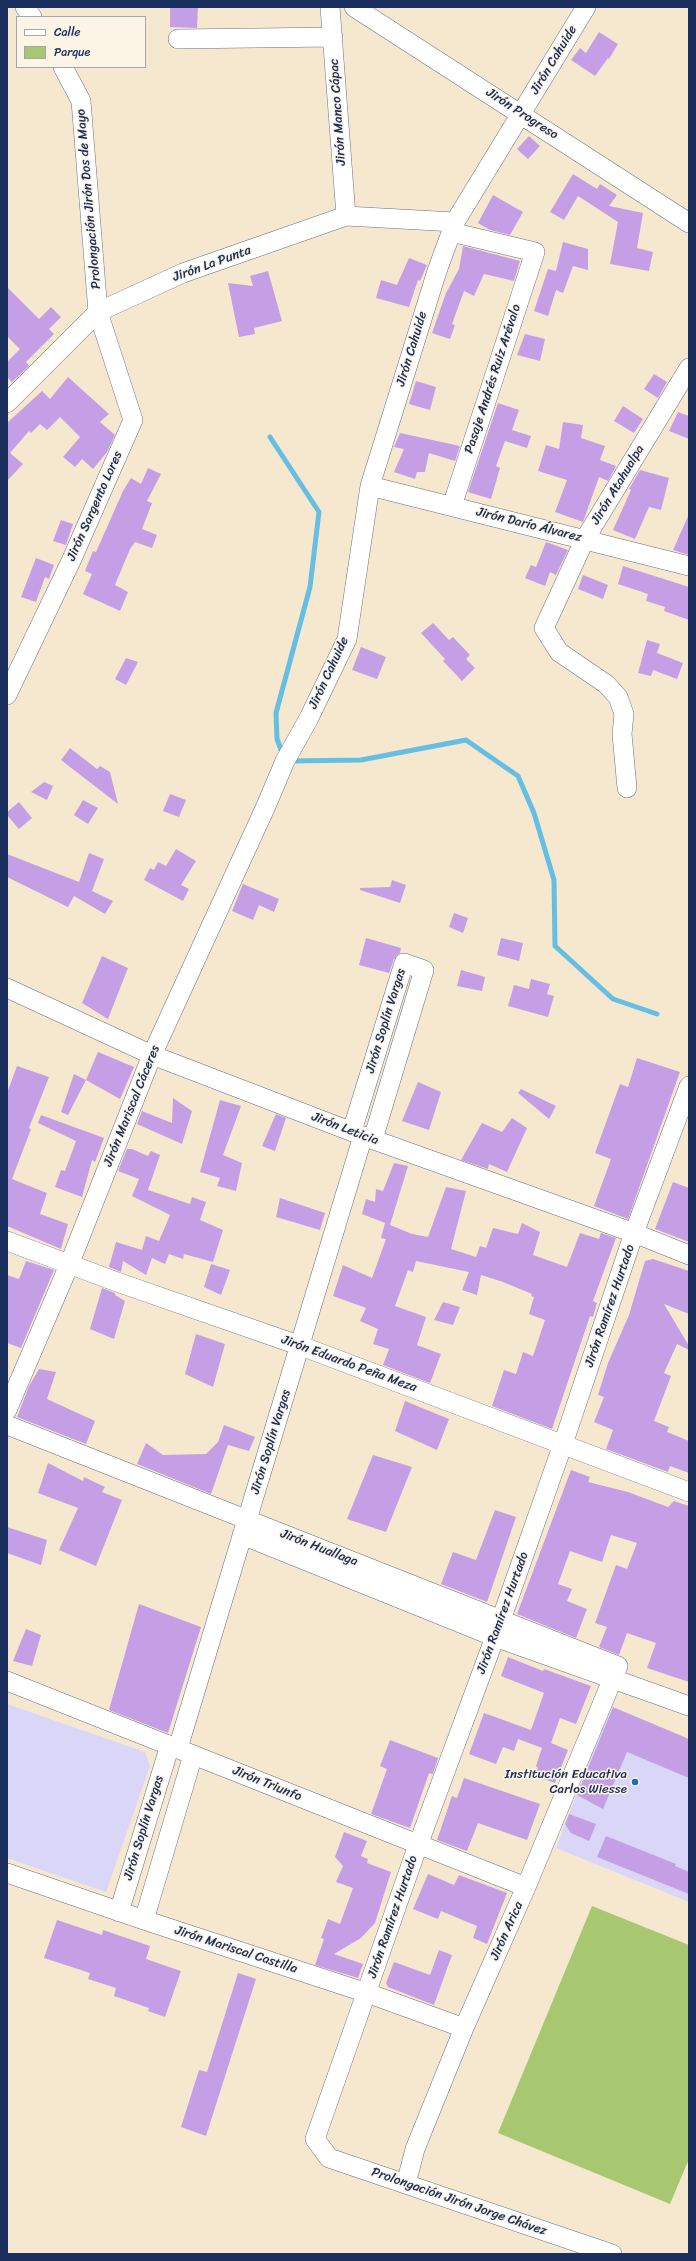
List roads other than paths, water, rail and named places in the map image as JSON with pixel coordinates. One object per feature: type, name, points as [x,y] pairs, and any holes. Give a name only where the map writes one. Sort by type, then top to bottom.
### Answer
[{"type":"street","points":[[25,7],[31,16]]},
{"type":"street","name":"Jirón Manco Cápac","points":[[330,7],[346,216]]},
{"type":"street","name":"Jirón Progreso","points":[[354,7],[689,223]]},
{"type":"street","name":"Jirón Cahuide","points":[[266,806],[285,761],[347,638],[370,486],[434,278],[453,227],[586,7]]},
{"type":"street","points":[[178,39],[333,37]]},
{"type":"street","name":"Prolongación Jirón Dos de Mayo","points":[[64,68],[80,101],[98,312]]},
{"type":"street","name":"Jirón La Punta","points":[[7,403],[98,312],[183,273],[346,216],[453,227],[535,252]]},
{"type":"street","name":"Pasaje Andrés Ruiz Arévalo","points":[[452,506],[535,252]]},
{"type":"street","name":"Jirón Sargento Lores","points":[[8,689],[71,561],[133,420],[98,312]]},
{"type":"street","name":"Jirón Atahualpa","points":[[627,788],[622,734],[624,714],[618,697],[606,684],[559,652],[544,628],[586,539],[689,368]]},
{"type":"street","name":"Jirón Darío Álvarez","points":[[370,486],[689,566]]},
{"type":"street","name":"Jirón Mariscal Cáceres","points":[[7,1410],[69,1265],[152,1055],[266,806]]},
{"type":"street","name":"Jirón Soplín Vargas","points":[[144,1920],[180,1749],[244,1528],[301,1346],[363,1136],[404,962],[424,970],[363,1136]]},
{"type":"street","name":"Jirón Leticia","points":[[7,988],[152,1055],[363,1136],[634,1233],[689,1255]]},
{"type":"street","name":"Jirón Ramírez Hurtado","points":[[315,2139],[418,1845],[502,1618],[563,1444],[634,1233],[689,1086]]},
{"type":"street","name":"Jirón Eduardo Peña Meza","points":[[7,1241],[69,1265],[301,1346],[689,1492]]},
{"type":"street","name":"Jirón Huallaga","points":[[7,1425],[495,1637],[689,1706]]},
{"type":"street","name":"Jirón Huallaga","points":[[244,1528],[502,1618],[618,1666],[612,1678]]},
{"type":"street","name":"Jirón Arica","points":[[406,2184],[415,2150],[464,2028],[526,1887],[612,1678]]},
{"type":"street","name":"Jirón Triunfo","points":[[7,1681],[526,1887]]},
{"type":"street","name":"Jirón Soplín Vargas","points":[[119,1912],[180,1749]]},
{"type":"street","name":"Jirón Mariscal Castilla","points":[[7,1873],[119,1912],[367,1993],[464,2028]]},
{"type":"street","name":"Prolongación Jirón Jorge Chávez","points":[[315,2139],[329,2158],[406,2184],[584,2249],[612,2254]]},
{"type":"waterway","points":[[270,437],[319,512],[310,587],[276,713],[277,739],[283,755]]},
{"type":"waterway","points":[[290,761],[361,760],[466,740],[518,776],[534,813],[554,880],[555,946],[613,999],[657,1014]]},
{"type":"place","name":"Institución Educativa Carlos Wiesse","points":[[635,1782]]}]
